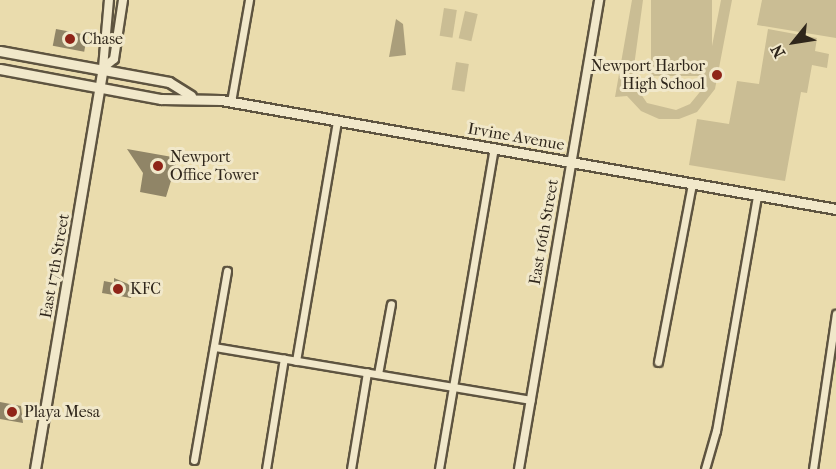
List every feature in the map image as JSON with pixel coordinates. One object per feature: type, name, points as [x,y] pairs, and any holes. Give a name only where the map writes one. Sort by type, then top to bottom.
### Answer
[{"type":"main road","name":"Irvine Avenue","points":[[0,51],[103,68],[169,82],[191,96]]},
{"type":"main road","name":"East 17th Street","points":[[35,469],[103,68]]},
{"type":"main road","name":"Irvine Avenue","points":[[0,69],[176,100],[191,96],[231,102],[836,208]]},
{"type":"street","points":[[103,68],[109,0]]},
{"type":"street","points":[[103,68],[114,59],[123,0]]},
{"type":"street","points":[[231,102],[249,0]]},
{"type":"street","name":"East 16th Street","points":[[519,469],[599,0]]},
{"type":"street","points":[[296,360],[337,121]]},
{"type":"street","points":[[439,469],[494,148]]},
{"type":"street","points":[[658,362],[692,183]]},
{"type":"street","points":[[705,469],[716,431],[757,195]]},
{"type":"street","points":[[194,460],[227,271]]},
{"type":"street","points":[[378,374],[391,304]]},
{"type":"street","points":[[813,469],[836,314]]},
{"type":"street","points":[[214,347],[531,400]]},
{"type":"street","points":[[266,469],[284,358]]},
{"type":"street","points":[[351,469],[367,372]]},
{"type":"shaded area","points":[[632,0],[643,0],[632,81],[647,103],[676,110],[690,104],[704,87],[721,0],[732,0],[715,89],[697,112],[679,119],[659,119],[641,111],[627,96],[615,97]]},
{"type":"shaded area","points":[[651,0],[712,0],[712,76],[651,76]]},
{"type":"shaded area","points":[[762,0],[836,0],[836,38],[757,25]]},
{"type":"shaded area","points":[[444,8],[457,10],[452,38],[440,36]]},
{"type":"shaded area","points":[[465,11],[478,14],[471,41],[459,38]]},
{"type":"shaded area","points":[[396,19],[403,24],[406,55],[389,57]]},
{"type":"shaded area","points":[[768,29],[817,38],[815,51],[829,54],[827,68],[812,65],[807,93],[801,92],[785,181],[689,165],[697,119],[729,124],[737,81],[759,84]]},
{"type":"shaded area","points":[[456,62],[469,64],[464,92],[452,90]]},
{"type":"building","name":"Chase","points":[[56,29],[87,35],[84,52],[53,46]]},
{"type":"building","name":"Newport Office Tower","points":[[127,149],[178,158],[166,197],[140,192],[143,173]]},
{"type":"building","name":"KFC","points":[[114,278],[133,286],[131,298],[102,293],[104,281],[114,283]]},
{"type":"building","name":"Playa Mesa","points":[[0,402],[21,406],[23,423],[0,419]]},
{"type":"place","name":"Chase","points":[[70,39]]},
{"type":"place","name":"Newport Harbor High School","points":[[717,75]]},
{"type":"place","name":"Newport Office Tower","points":[[158,166]]},
{"type":"place","name":"KFC","points":[[118,289]]},
{"type":"place","name":"Playa Mesa","points":[[12,412]]}]
